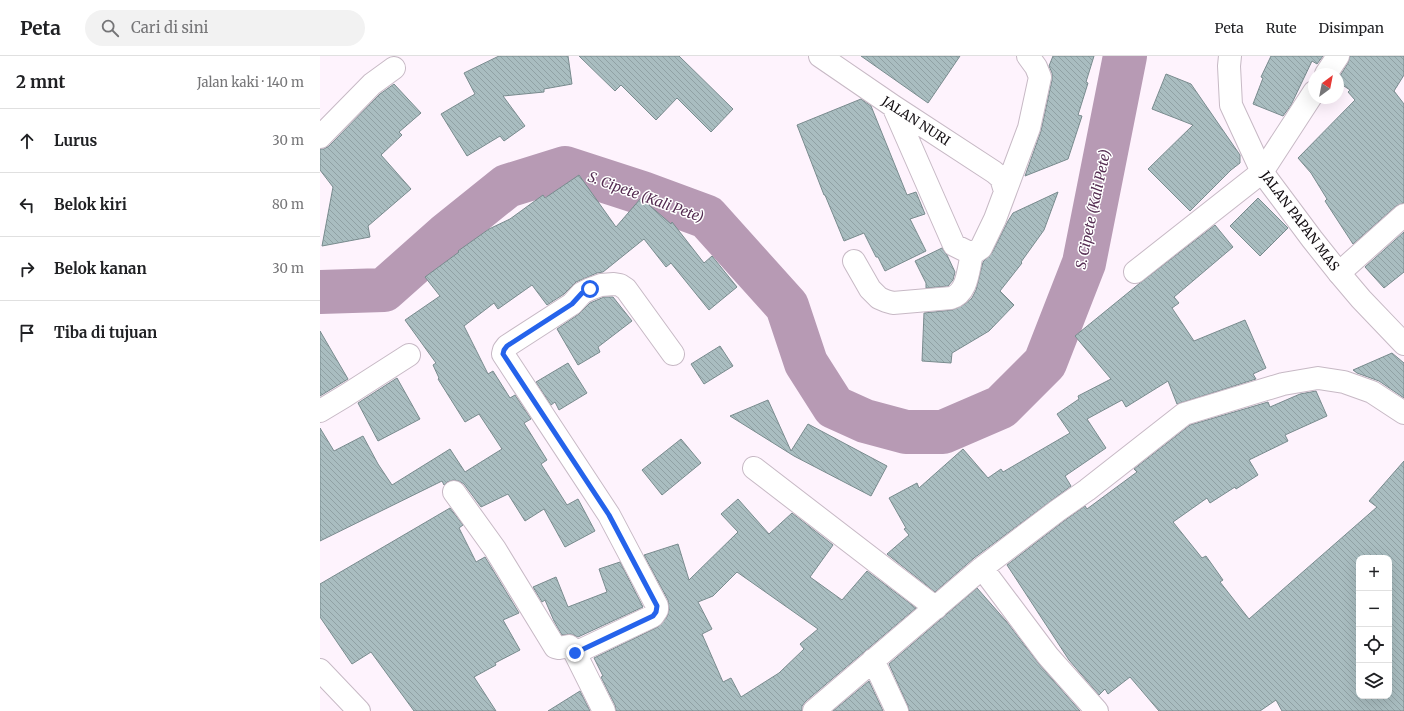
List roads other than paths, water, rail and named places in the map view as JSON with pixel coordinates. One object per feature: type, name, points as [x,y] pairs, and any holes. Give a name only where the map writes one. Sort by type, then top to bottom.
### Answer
[{"type":"street","name":"JALAN NURI","points":[[820,56],[994,172],[1001,178],[1005,191]]},
{"type":"street","points":[[854,261],[874,294],[879,298],[893,303],[957,296],[964,286],[972,254],[981,248],[995,219],[1029,128],[1040,77],[1036,67],[1028,56]]},
{"type":"street","name":"JALAN PAPAN MAS","points":[[1230,56],[1229,66],[1231,105],[1262,172],[1339,273],[1361,299],[1404,344]]},
{"type":"street","points":[[1330,68],[1338,56]]},
{"type":"street","points":[[320,137],[372,84],[394,68]]},
{"type":"street","points":[[1135,272],[1262,172],[1308,101]]},
{"type":"street","points":[[893,106],[954,246],[972,254]]},
{"type":"street","points":[[1339,273],[1404,215]]},
{"type":"street","points":[[575,653],[653,616],[656,612],[657,606],[609,515],[503,354],[503,351],[507,346],[572,304],[582,293],[601,285],[614,284],[620,285],[626,289],[673,354]]},
{"type":"street","points":[[320,411],[409,355]]},
{"type":"street","points":[[814,711],[982,568],[1087,490],[1184,414],[1283,384],[1318,378],[1344,382],[1372,392],[1404,413]]},
{"type":"street","points":[[754,468],[936,608]]},
{"type":"street","points":[[454,492],[495,549],[555,647],[572,647],[604,711]]},
{"type":"street","points":[[982,568],[1048,656],[1097,711]]},
{"type":"street","points":[[873,660],[898,711]]},
{"type":"street","points":[[320,670],[359,711]]},
{"type":"waterway","name":"S. Cipete (Kali Pete)","points":[[320,292],[384,290],[446,235],[507,186],[565,168],[642,193],[707,217],[787,306],[806,363],[834,407],[865,421],[906,432],[943,432],[1001,407],[1045,363],[1084,263],[1125,56]]}]
